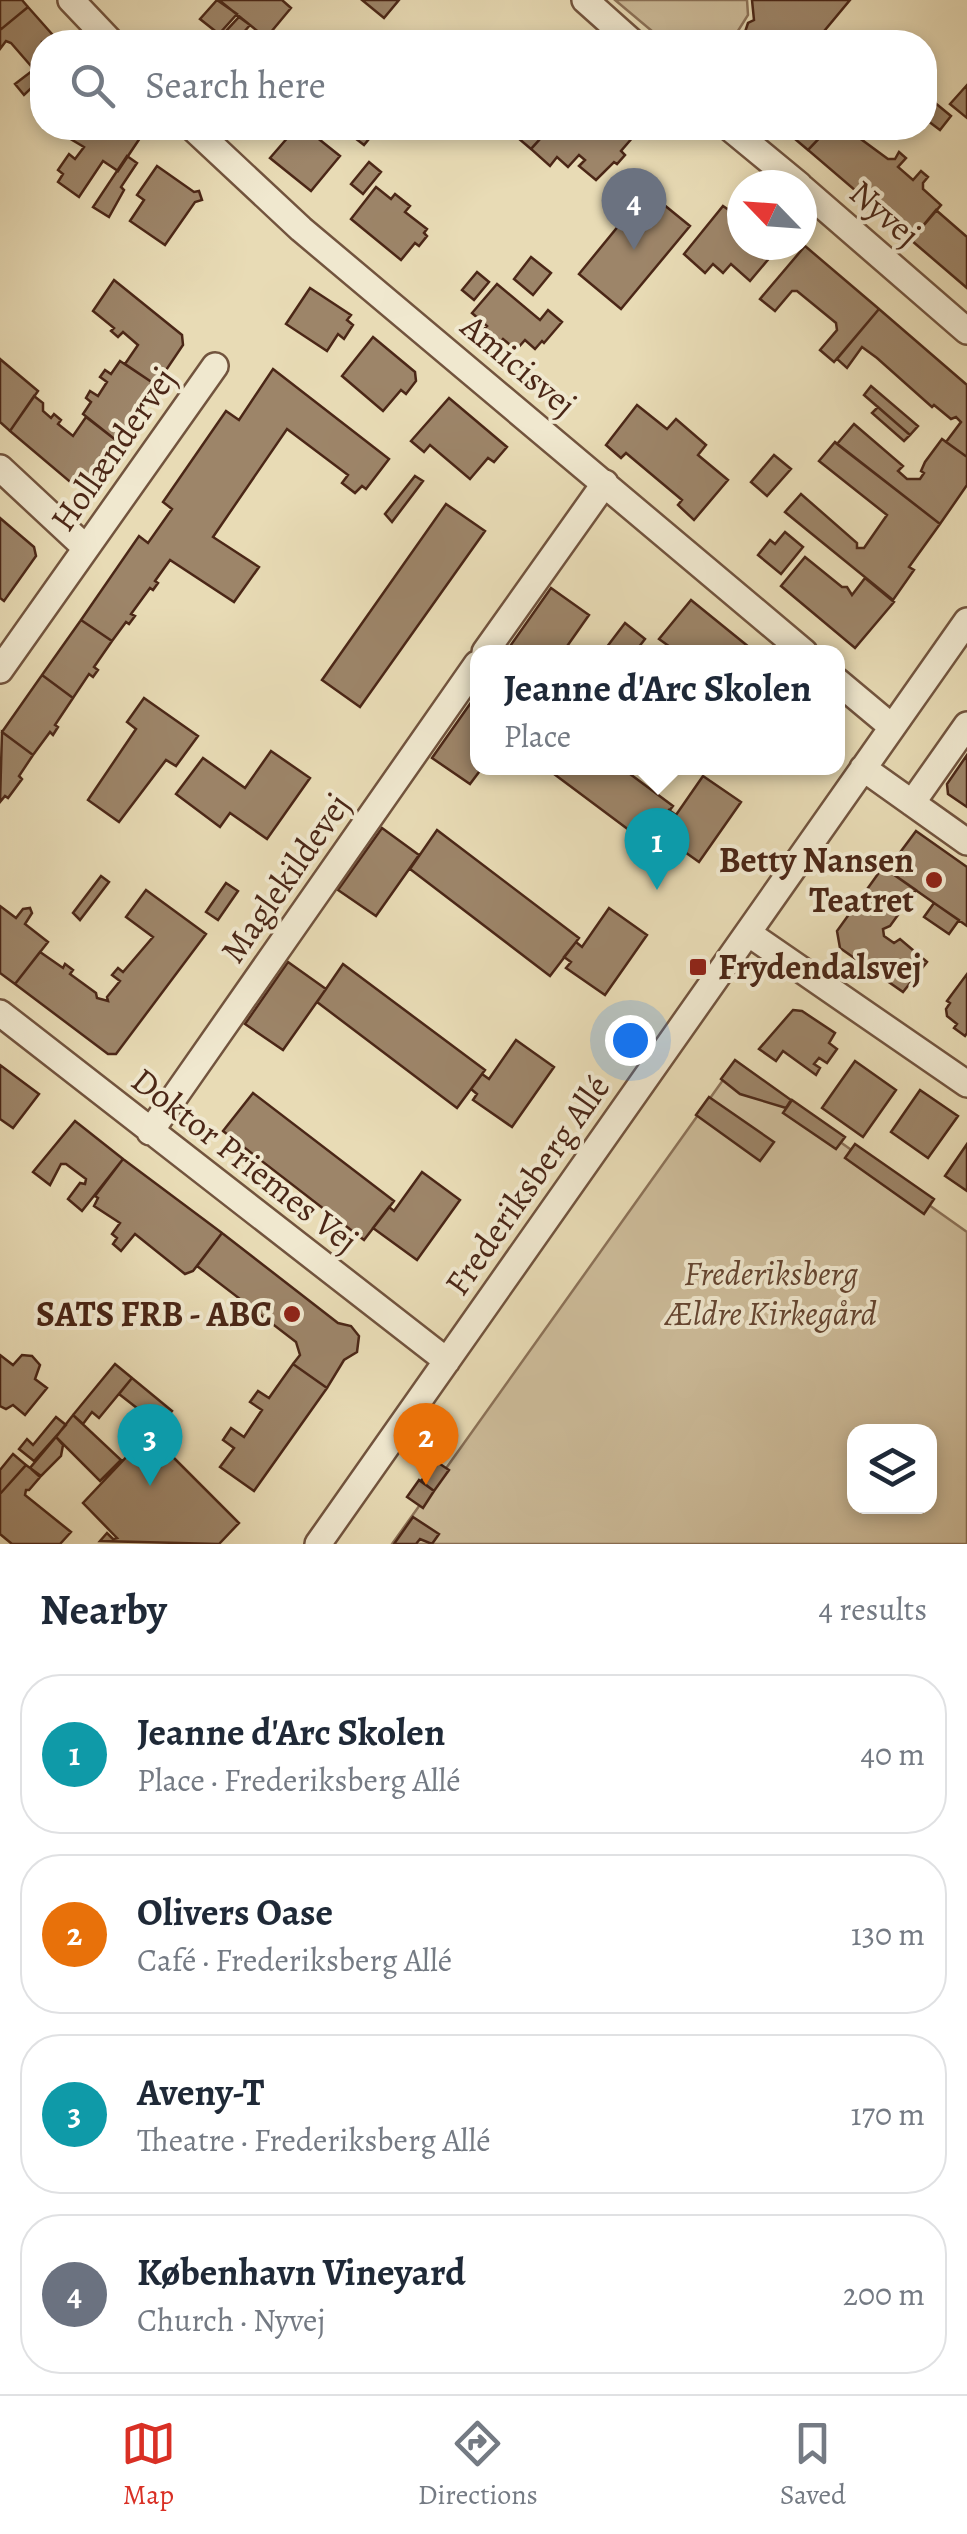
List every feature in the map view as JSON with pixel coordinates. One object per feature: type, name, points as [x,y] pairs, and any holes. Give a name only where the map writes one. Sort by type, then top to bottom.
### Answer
[{"type":"street","points":[[71,0],[100,30]]},
{"type":"street","points":[[585,0],[619,30]]},
{"type":"street","name":"Amicisvej","points":[[206,140],[301,230],[796,645]]},
{"type":"street","name":"Nyvej","points":[[744,140],[781,170]]},
{"type":"street","name":"Nyvej","points":[[817,201],[967,331]]},
{"type":"street","name":"Hollændervej","points":[[0,670],[215,366]]},
{"type":"street","points":[[0,468],[86,548]]},
{"type":"street","points":[[490,645],[605,483]]},
{"type":"street","name":"Frederiksberg Allé","points":[[318,1544],[967,621]]},
{"type":"street","name":"Maglekildevej","points":[[150,1132],[470,674]]},
{"type":"street","points":[[845,688],[892,727]]},
{"type":"street","points":[[912,803],[967,725]]},
{"type":"street","points":[[863,768],[967,842]]},
{"type":"street","points":[[748,933],[967,1084]]},
{"type":"street","name":"Doktor Priemes Vej","points":[[0,1013],[447,1360]]},
{"type":"green space","points":[[615,0],[747,0],[748,15],[739,30],[651,30]]},
{"type":"green space","name":"Frederiksberg Ældre Kirkegård","points":[[733,1066],[967,1232],[967,1544],[392,1544]]},
{"type":"building","points":[[0,0],[22,0],[28,7],[0,30]]},
{"type":"building","points":[[217,0],[237,14],[223,30],[214,30],[200,19]]},
{"type":"building","points":[[219,0],[282,0],[291,8],[273,30],[256,30]]},
{"type":"building","points":[[362,0],[399,0],[384,18]]},
{"type":"building","points":[[752,0],[850,0],[825,30],[746,30],[754,20]]},
{"type":"building","points":[[28,7],[48,30],[30,30],[30,65],[11,43],[6,41],[0,49],[0,30]]},
{"type":"building","points":[[239,17],[250,25],[246,30],[227,30]]},
{"type":"building","points":[[30,73],[30,89],[24,95],[15,84]]},
{"type":"building","points":[[967,85],[967,118],[950,104]]},
{"type":"building","points":[[937,104],[951,116],[940,130],[937,128]]},
{"type":"building","points":[[72,140],[139,140],[118,171],[103,161],[79,197],[58,182],[63,174],[58,170],[69,154],[75,159],[84,147]]},
{"type":"building","points":[[286,140],[320,140],[340,156],[311,191],[270,158]]},
{"type":"building","points":[[520,140],[539,140],[531,149]]},
{"type":"building","points":[[539,140],[630,140],[621,151],[625,155],[596,180],[579,166],[585,160],[579,155],[568,167],[557,157],[550,166],[531,149]]},
{"type":"building","points":[[796,140],[818,140],[808,150]]},
{"type":"building","points":[[818,140],[862,140],[888,159],[895,159],[899,152],[906,158],[898,167],[913,180],[921,171],[928,177],[923,189],[941,205],[912,239],[808,150]]},
{"type":"building","points":[[127,156],[137,163],[121,187],[124,190],[109,217],[93,207]]},
{"type":"building","points":[[369,162],[381,172],[363,194],[351,184]]},
{"type":"building","points":[[157,166],[194,192],[199,191],[202,200],[195,202],[165,245],[130,221],[144,200],[137,195]]},
{"type":"building","points":[[376,187],[391,199],[395,194],[410,206],[405,212],[427,229],[419,246],[415,243],[401,260],[351,219]]},
{"type":"building","points":[[647,191],[690,226],[621,309],[579,274]]},
{"type":"building","points":[[723,206],[727,209],[727,260],[768,260],[750,281],[731,264],[723,273],[713,264],[705,273],[684,254]]},
{"type":"building","points":[[936,210],[967,237],[967,288],[911,240]]},
{"type":"building","points":[[817,256],[879,309],[834,362],[820,350],[837,330],[836,323],[797,291],[792,291],[775,311],[760,299],[793,260],[817,260]]},
{"type":"building","points":[[531,257],[551,273],[533,295],[514,279]]},
{"type":"building","points":[[477,272],[489,282],[474,300],[462,290]]},
{"type":"building","points":[[114,280],[182,335],[183,345],[156,385],[125,364],[138,345],[123,332],[118,337],[111,331],[114,328],[93,311]]},
{"type":"building","points":[[497,284],[540,320],[548,310],[562,322],[544,343],[535,349],[525,340],[516,350],[503,339],[497,346],[481,332],[487,326],[472,313]]},
{"type":"building","points":[[310,288],[351,315],[347,320],[353,325],[344,339],[338,334],[327,351],[286,324]]},
{"type":"building","points":[[879,309],[967,385],[967,457],[946,442],[961,422],[956,417],[951,419],[932,407],[862,347],[847,368],[837,359]]},
{"type":"building","points":[[373,337],[415,372],[416,381],[406,394],[401,390],[383,411],[342,376]]},
{"type":"building","points":[[0,359],[38,391],[10,431],[0,422]]},
{"type":"building","points":[[120,361],[156,385],[117,441],[83,414],[91,402],[86,398],[90,391],[98,396],[107,382],[100,377],[105,370],[111,374]]},
{"type":"building","points":[[273,369],[389,459],[366,489],[362,486],[355,493],[342,483],[348,475],[287,429],[213,537],[259,567],[234,602],[170,560],[153,590],[150,588],[131,614],[135,616],[112,641],[81,620],[139,536],[148,543],[172,509],[163,502],[226,411],[239,420]]},
{"type":"building","points":[[871,386],[918,426],[910,435],[864,395]]},
{"type":"building","points":[[34,396],[43,403],[43,411],[51,418],[54,414],[61,420],[58,424],[73,436],[86,417],[117,441],[86,484],[75,486],[10,431]]},
{"type":"building","points":[[449,398],[507,447],[494,462],[488,458],[470,479],[430,445],[424,452],[411,441]]},
{"type":"building","points":[[637,405],[667,429],[676,419],[706,445],[698,455],[728,480],[694,520],[678,505],[682,500],[626,453],[621,458],[606,445]]},
{"type":"building","points":[[878,407],[910,435],[904,441],[872,413]]},
{"type":"building","points":[[854,424],[903,466],[898,471],[907,479],[920,479],[925,462],[942,439],[967,457],[967,485],[940,524],[837,444]]},
{"type":"building","points":[[835,442],[940,524],[909,567],[914,570],[893,600],[785,512],[801,494],[857,543],[857,548],[864,548],[887,515],[819,461]]},
{"type":"building","points":[[774,455],[791,469],[767,496],[751,482]]},
{"type":"building","points":[[415,476],[423,481],[392,522],[385,514]]},
{"type":"building","points":[[446,504],[485,531],[360,707],[322,680]]},
{"type":"building","points":[[0,518],[34,547],[36,556],[4,601],[0,598]]},
{"type":"building","points":[[785,532],[803,547],[781,574],[758,555],[770,540],[775,544]]},
{"type":"building","points":[[805,557],[847,587],[852,595],[865,578],[894,602],[855,648],[781,586]]},
{"type":"building","points":[[551,588],[589,615],[568,645],[511,645]]},
{"type":"building","points":[[691,600],[746,645],[667,645],[659,639]]},
{"type":"building","points":[[81,620],[112,641],[94,667],[98,670],[93,677],[89,674],[73,698],[42,675]]},
{"type":"building","points":[[625,623],[645,639],[640,645],[608,645]]},
{"type":"building","points":[[42,675],[73,698],[53,735],[50,732],[33,755],[2,732]]},
{"type":"building","points":[[144,698],[198,736],[176,766],[166,760],[119,822],[88,800],[136,729],[127,722]]},
{"type":"building","points":[[470,704],[470,775],[477,775],[470,784],[432,758]]},
{"type":"building","points":[[2,732],[33,755],[19,776],[22,779],[8,798],[5,796],[0,802]]},
{"type":"building","points":[[271,751],[310,778],[267,839],[230,813],[220,827],[176,794],[203,758],[245,788]]},
{"type":"building","points":[[967,755],[967,807],[948,794],[947,784]]},
{"type":"building","points":[[555,775],[631,775],[673,806],[645,842]]},
{"type":"building","points":[[703,776],[741,802],[699,862],[661,835],[665,830],[658,825],[669,810],[676,815]]},
{"type":"building","points":[[382,828],[419,855],[376,916],[338,890]]},
{"type":"building","points":[[437,830],[579,938],[550,976],[410,869]]},
{"type":"building","name":"Betty Nansen Teatret","points":[[916,831],[967,867],[967,926],[887,870]]},
{"type":"building","points":[[883,867],[916,890],[890,926],[883,929],[884,936],[894,943],[900,939],[927,962],[903,992],[840,948],[837,931]]},
{"type":"building","points":[[101,876],[109,882],[80,920],[73,913]]},
{"type":"building","points":[[226,883],[238,891],[218,920],[206,912]]},
{"type":"building","points":[[146,890],[206,934],[116,1054],[108,1054],[15,984],[40,952],[63,968],[65,964],[73,970],[70,974],[96,993],[97,998],[108,1001],[120,981],[112,975],[118,968],[123,972],[153,937],[126,917]]},
{"type":"building","points":[[934,903],[959,920],[949,934],[924,917]]},
{"type":"building","points":[[0,906],[16,918],[23,909],[30,908],[32,913],[25,924],[48,942],[15,984],[0,973]]},
{"type":"building","points":[[609,908],[647,935],[605,995],[566,968],[571,962],[564,957],[576,942],[582,947]]},
{"type":"building","points":[[288,962],[326,989],[283,1050],[245,1024]]},
{"type":"building","points":[[343,964],[485,1070],[457,1108],[317,1002]]},
{"type":"building","points":[[967,974],[965,1036],[954,1028],[957,1024],[947,1016],[946,1009],[950,1003],[947,1001]]},
{"type":"building","points":[[793,1010],[802,1011],[835,1033],[829,1043],[837,1049],[827,1063],[819,1058],[814,1064],[820,1068],[816,1075],[783,1051],[776,1061],[759,1049]]},
{"type":"building","points":[[516,1040],[554,1067],[512,1127],[473,1100],[477,1094],[471,1089],[482,1074],[489,1079]]},
{"type":"building","points":[[735,1060],[791,1100],[786,1108],[740,1094],[721,1079]]},
{"type":"building","points":[[855,1061],[896,1090],[863,1137],[822,1108]]},
{"type":"building","points":[[0,1065],[39,1094],[13,1128],[0,1119]]},
{"type":"building","points":[[920,1090],[958,1116],[928,1158],[891,1132]]},
{"type":"building","points":[[253,1093],[394,1201],[364,1240],[223,1131]]},
{"type":"building","points":[[709,1097],[774,1142],[760,1161],[696,1115]]},
{"type":"building","points":[[792,1100],[845,1137],[836,1149],[783,1113]]},
{"type":"building","points":[[75,1121],[123,1159],[82,1211],[68,1199],[86,1179],[66,1164],[61,1164],[50,1185],[33,1172]]},
{"type":"building","points":[[855,1144],[934,1199],[924,1214],[845,1158]]},
{"type":"building","points":[[967,1144],[967,1191],[945,1176]]},
{"type":"building","points":[[123,1159],[222,1233],[193,1271],[185,1274],[135,1234],[121,1251],[113,1244],[117,1238],[112,1234],[120,1223],[94,1206],[98,1198],[95,1196]]},
{"type":"building","points":[[422,1172],[460,1200],[417,1260],[373,1228],[389,1207],[394,1211]]},
{"type":"building","points":[[222,1233],[338,1323],[351,1326],[359,1336],[357,1352],[344,1360],[327,1388],[293,1364],[300,1355],[296,1342],[197,1266]]},
{"type":"building","points":[[0,1355],[13,1365],[22,1355],[32,1356],[40,1365],[35,1379],[47,1388],[25,1415],[13,1405],[6,1409],[0,1406]]},
{"type":"building","points":[[115,1364],[132,1378],[99,1418],[92,1412],[83,1424],[73,1415]]},
{"type":"building","points":[[293,1364],[327,1388],[254,1491],[220,1467],[234,1448],[223,1440],[231,1428],[244,1437],[262,1410],[250,1402],[258,1391],[269,1398]]},
{"type":"building","points":[[132,1378],[172,1411],[160,1426],[119,1394]]},
{"type":"building","points":[[73,1415],[121,1460],[100,1481],[56,1437]]},
{"type":"building","points":[[56,1417],[66,1425],[34,1461],[19,1449],[27,1439],[33,1445]]},
{"type":"building","points":[[149,1433],[239,1523],[219,1544],[100,1541],[107,1533],[117,1538],[83,1503]]},
{"type":"building","points":[[56,1437],[63,1445],[61,1456],[40,1477],[30,1468]]},
{"type":"building","points":[[13,1454],[26,1465],[0,1494],[0,1470]]},
{"type":"building","points":[[437,1462],[449,1470],[434,1491],[421,1481]]},
{"type":"building","points":[[26,1465],[41,1476],[25,1495],[71,1532],[60,1544],[12,1544],[0,1534],[0,1494]]},
{"type":"building","points":[[419,1480],[434,1491],[423,1508],[407,1497]]},
{"type":"building","points":[[413,1517],[439,1534],[432,1544],[420,1539],[416,1544],[394,1544]]},
{"type":"place","name":"København Vineyard","points":[[634,250]]},
{"type":"place","name":"Betty Nansen Teatret","points":[[934,880]]},
{"type":"place","name":"Jeanne d'Arc Skolen","points":[[657,890]]},
{"type":"place","name":"Frydendalsvej","points":[[698,967]]},
{"type":"place","name":"SATS FRB - ABC","points":[[292,1314]]},
{"type":"place","name":"Olivers Oase","points":[[426,1485]]},
{"type":"place","name":"Aveny-T","points":[[150,1486]]}]
